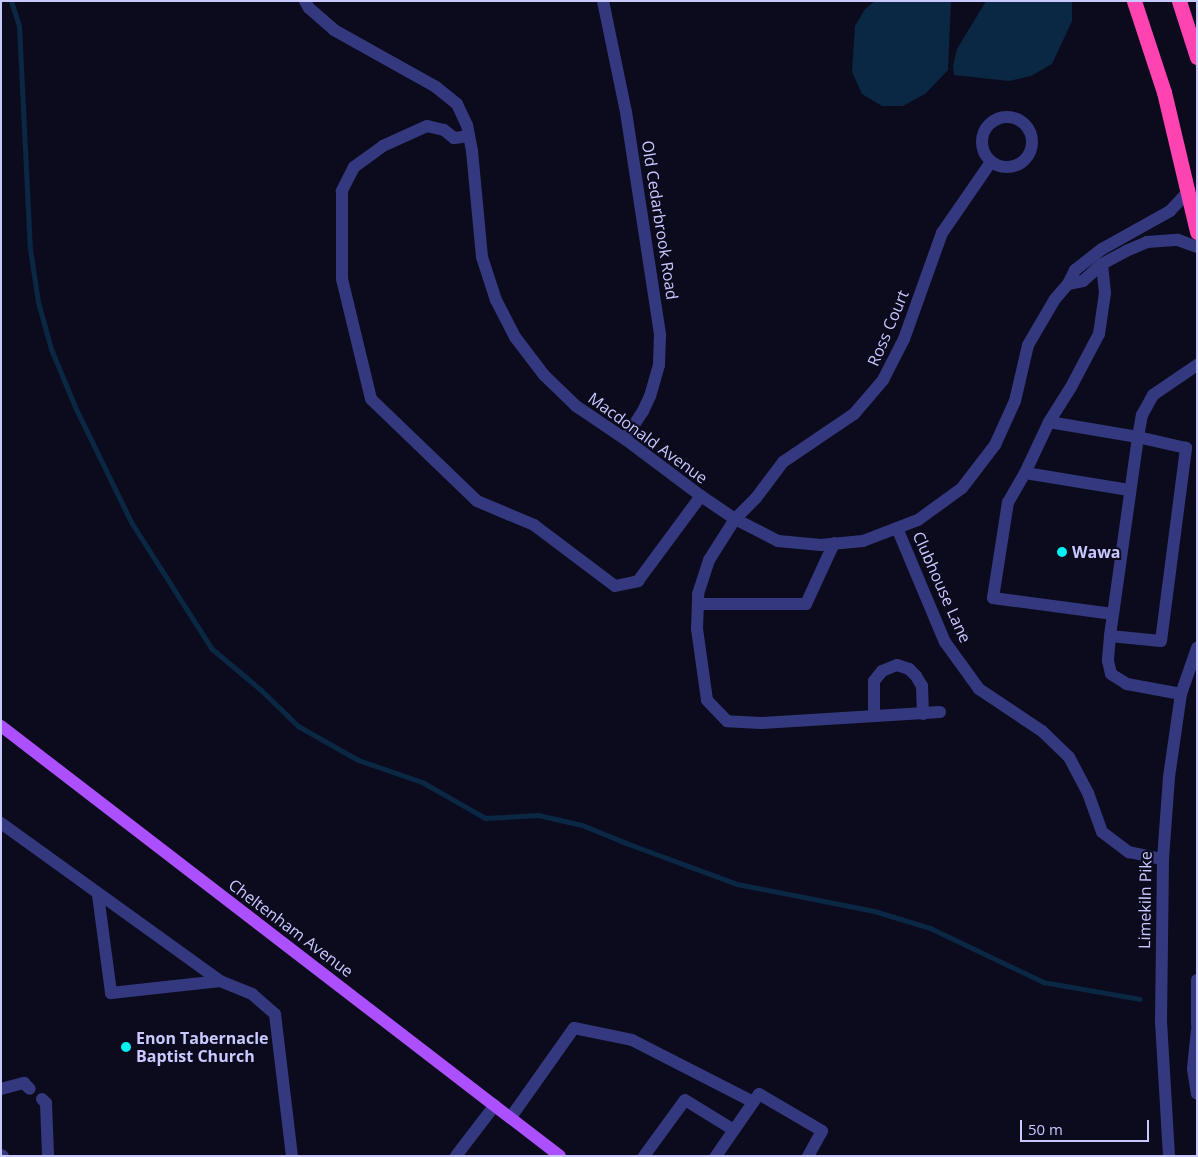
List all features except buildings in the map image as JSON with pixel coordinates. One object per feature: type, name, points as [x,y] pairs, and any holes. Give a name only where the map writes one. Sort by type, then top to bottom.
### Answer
[{"type":"highway","points":[[1134,1],[1164,92],[1197,232]]},
{"type":"highway","points":[[1179,1],[1197,57]]},
{"type":"main road","name":"Cheltenham Avenue","points":[[1,726],[560,1156]]},
{"type":"street","name":"Macdonald Avenue","points":[[305,1],[309,8],[334,30],[436,87],[457,104],[467,125],[469,136],[482,257],[496,300],[516,337],[544,375],[576,406],[625,439],[701,496],[735,519],[778,541],[834,543],[863,540],[918,520],[962,488],[995,445],[1015,401],[1028,346],[1055,299],[1068,284],[1075,270],[1102,249],[1170,211],[1188,192]]},
{"type":"street","name":"Old Cedarbrook Road","points":[[603,1],[626,112],[660,335],[659,365],[650,396],[625,439]]},
{"type":"street","points":[[1003,117],[1011,117],[1026,125],[1031,135],[1031,147],[1026,158],[1012,166],[1003,167],[991,162],[982,146],[982,136],[988,125],[1003,117]]},
{"type":"street","points":[[469,136],[454,138],[444,130],[427,126],[383,146],[354,167],[342,191],[342,279],[371,400],[477,501],[534,525],[615,586],[638,581],[701,496]]},
{"type":"street","name":"Ross Court","points":[[940,712],[761,723],[727,721],[706,700],[697,629],[698,594],[709,560],[735,519],[756,498],[783,462],[854,414],[883,380],[904,339],[942,233],[991,162]]},
{"type":"street","name":"Macdonald Avenue","points":[[1068,284],[1083,281],[1102,264],[1148,242],[1178,240],[1197,247]]},
{"type":"street","points":[[1102,264],[1105,293],[1099,334],[1071,388],[1049,422],[1025,473],[1008,502],[994,598],[1113,614]]},
{"type":"street","points":[[1181,694],[1127,684],[1111,674],[1108,661],[1130,490],[1142,415],[1153,395],[1197,365]]},
{"type":"street","points":[[1049,422],[1138,437],[1186,448],[1162,641],[1110,636]]},
{"type":"street","points":[[1025,473],[1130,490]]},
{"type":"street","name":"Clubhouse Lane","points":[[897,528],[945,642],[979,689],[1042,731],[1069,757],[1088,793],[1102,832],[1130,852],[1163,859]]},
{"type":"street","points":[[698,604],[806,604],[834,543]]},
{"type":"street","name":"Limekiln Pike","points":[[1169,1156],[1161,1022],[1163,859],[1169,777],[1181,694],[1197,648]]},
{"type":"street","points":[[874,716],[874,681],[882,671],[897,665],[909,669],[922,686],[924,714]]},
{"type":"street","points":[[1,823],[98,895],[220,981],[252,994],[275,1014],[292,1156]]},
{"type":"street","points":[[98,895],[110,993],[220,981]]},
{"type":"street","points":[[1197,973],[1197,1025]]},
{"type":"street","points":[[511,1117],[574,1028],[632,1040],[753,1102]]},
{"type":"street","points":[[1197,1030],[1193,1069],[1197,1094]]},
{"type":"street","points":[[1,1089],[24,1083],[30,1089]]},
{"type":"street","points":[[716,1156],[759,1094],[822,1131],[808,1156]]},
{"type":"street","points":[[42,1099],[46,1103],[48,1156]]},
{"type":"street","points":[[644,1156],[686,1100],[734,1130]]},
{"type":"street","points":[[456,1156],[495,1105]]},
{"type":"water","points":[[875,1],[951,1],[948,70],[925,94],[903,106],[882,106],[862,94],[852,72],[855,26],[865,9]]},
{"type":"water","points":[[986,1],[1072,1],[1072,21],[1052,64],[1031,76],[1009,81],[954,75],[953,66],[957,49]]},
{"type":"waterway","points":[[11,1],[19,26],[30,249],[38,302],[51,349],[76,409],[131,522],[212,649],[261,690],[298,726],[358,760],[422,782],[485,818],[538,815],[582,825],[737,884],[874,911],[930,928],[1043,982],[1140,999]]},
{"type":"place","name":"Wawa","points":[[1062,552]]},
{"type":"place","name":"Enon Tabernacle Baptist Church","points":[[126,1047]]}]
